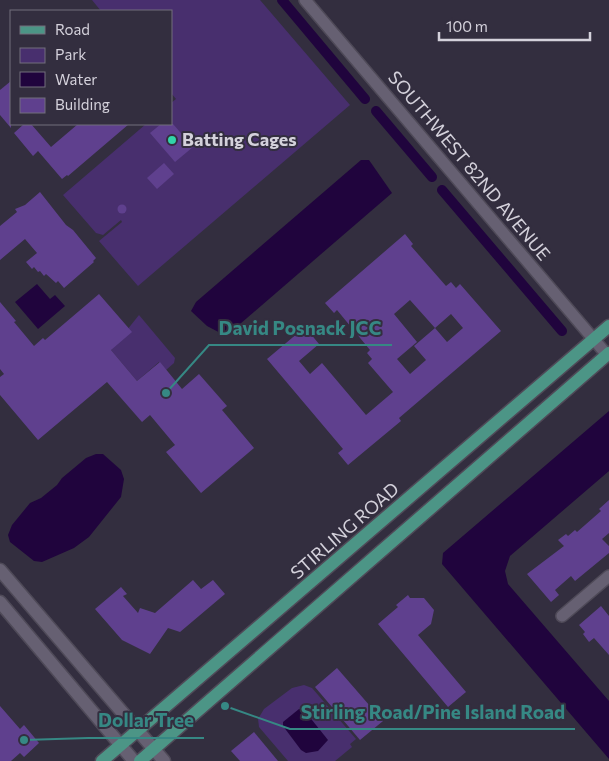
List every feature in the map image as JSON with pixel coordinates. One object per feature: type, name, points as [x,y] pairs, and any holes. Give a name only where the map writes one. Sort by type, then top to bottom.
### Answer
[{"type":"main road","name":"STIRLING ROAD","points":[[102,761],[609,326]]},
{"type":"main road","points":[[140,761],[608,354]]},
{"type":"main road","points":[[374,528],[388,544]]},
{"type":"main road","points":[[0,570],[164,761]]},
{"type":"main road","points":[[0,602],[134,761]]},
{"type":"street","name":"SOUTHWEST 82ND AVENUE","points":[[305,0],[608,354]]},
{"type":"street","points":[[562,616],[609,576]]},
{"type":"green space","points":[[92,0],[260,0],[350,105],[138,286],[99,241],[122,222],[121,220],[103,235],[96,233],[63,195],[145,125],[172,125],[172,102],[176,99],[172,94],[172,10],[100,10]]},
{"type":"green space","points":[[139,315],[175,358],[174,363],[166,370],[159,362],[137,381],[111,350]]},
{"type":"green space","points":[[304,685],[312,688],[356,739],[350,744],[352,747],[335,761],[288,761],[259,727],[258,719],[264,709],[292,688]]},
{"type":"water","points":[[361,160],[369,160],[392,193],[226,336],[207,326],[191,311],[196,302]]},
{"type":"water","points":[[37,284],[50,299],[55,295],[65,306],[38,329],[15,302]]},
{"type":"water","points":[[609,411],[609,471],[510,556],[505,571],[508,584],[609,701],[609,759],[442,564],[443,553]]},
{"type":"water","points":[[96,454],[103,454],[121,470],[124,479],[121,497],[89,537],[74,548],[42,562],[34,561],[10,542],[8,535],[12,525],[30,503],[41,498],[86,458]]},
{"type":"water","points":[[299,709],[304,710],[328,740],[318,751],[306,753],[301,750],[283,726],[283,722]]},
{"type":"building","points":[[10,82],[11,128],[0,115],[0,90]]},
{"type":"building","name":"Batting Cages","points":[[173,124],[193,147],[175,162],[150,133],[160,125]]},
{"type":"building","points":[[23,125],[32,125],[51,147],[77,125],[128,125],[62,179],[38,151],[33,156],[14,133]]},
{"type":"building","points":[[164,163],[174,174],[157,189],[147,178]]},
{"type":"building","points":[[40,192],[66,225],[73,230],[96,258],[94,262],[64,288],[58,281],[56,283],[46,274],[44,276],[34,267],[32,269],[26,262],[37,253],[25,239],[0,260],[0,226],[17,212],[15,209],[25,205]]},
{"type":"building","points":[[122,204],[127,209],[122,214],[117,209]]},
{"type":"building","points":[[405,234],[413,244],[411,246],[446,286],[451,282],[456,288],[460,284],[501,331],[399,418],[401,421],[348,465],[338,453],[343,449],[267,359],[305,327],[319,344],[299,361],[310,374],[322,363],[366,415],[393,392],[368,363],[372,359],[367,353],[370,350],[337,310],[334,313],[325,303]],"holes":[[[410,300],[435,328],[414,346],[426,360],[410,374],[397,359],[417,342],[394,314]],[[451,314],[463,328],[447,342],[435,328]]]},
{"type":"building","points":[[99,294],[132,332],[111,350],[137,381],[160,362],[182,389],[199,374],[227,406],[222,410],[254,448],[201,493],[166,452],[175,445],[150,415],[142,422],[107,382],[38,440],[0,395],[0,377],[4,374],[0,369],[0,302],[34,346],[43,338],[45,340]]},
{"type":"building","points":[[609,500],[609,533],[602,539],[609,546],[609,553],[575,581],[571,576],[555,590],[559,595],[551,602],[527,574],[564,546],[558,540],[566,534],[568,536],[575,530],[577,532],[601,511],[599,509]]},
{"type":"building","points":[[193,580],[201,589],[213,580],[225,594],[180,632],[168,628],[150,654],[122,640],[95,609],[121,587],[127,594],[123,596],[138,613],[140,608],[155,613]]},
{"type":"building","points":[[408,595],[410,598],[424,598],[434,610],[431,624],[418,635],[466,692],[448,707],[378,624],[398,607],[396,605]]},
{"type":"building","points":[[601,606],[609,616],[609,655],[594,638],[589,642],[583,634],[585,632],[579,625]]},
{"type":"building","points":[[337,668],[383,721],[360,740],[315,687]]},
{"type":"building","points":[[0,706],[20,729],[24,725],[39,743],[24,757],[20,753],[11,761],[0,761]]},
{"type":"building","points":[[254,732],[278,761],[240,761],[231,751]]},
{"type":"waterway","points":[[282,0],[365,99]]},
{"type":"waterway","points":[[376,111],[432,177]]},
{"type":"waterway","points":[[442,190],[562,331]]},
{"type":"place","name":"Batting Cages","points":[[172,140]]},
{"type":"place","name":"David Posnack JCC","points":[[166,393]]},
{"type":"place","name":"Stirling Road/Pine Island Road","points":[[225,706]]},
{"type":"place","name":"Dollar Tree","points":[[24,740]]}]
